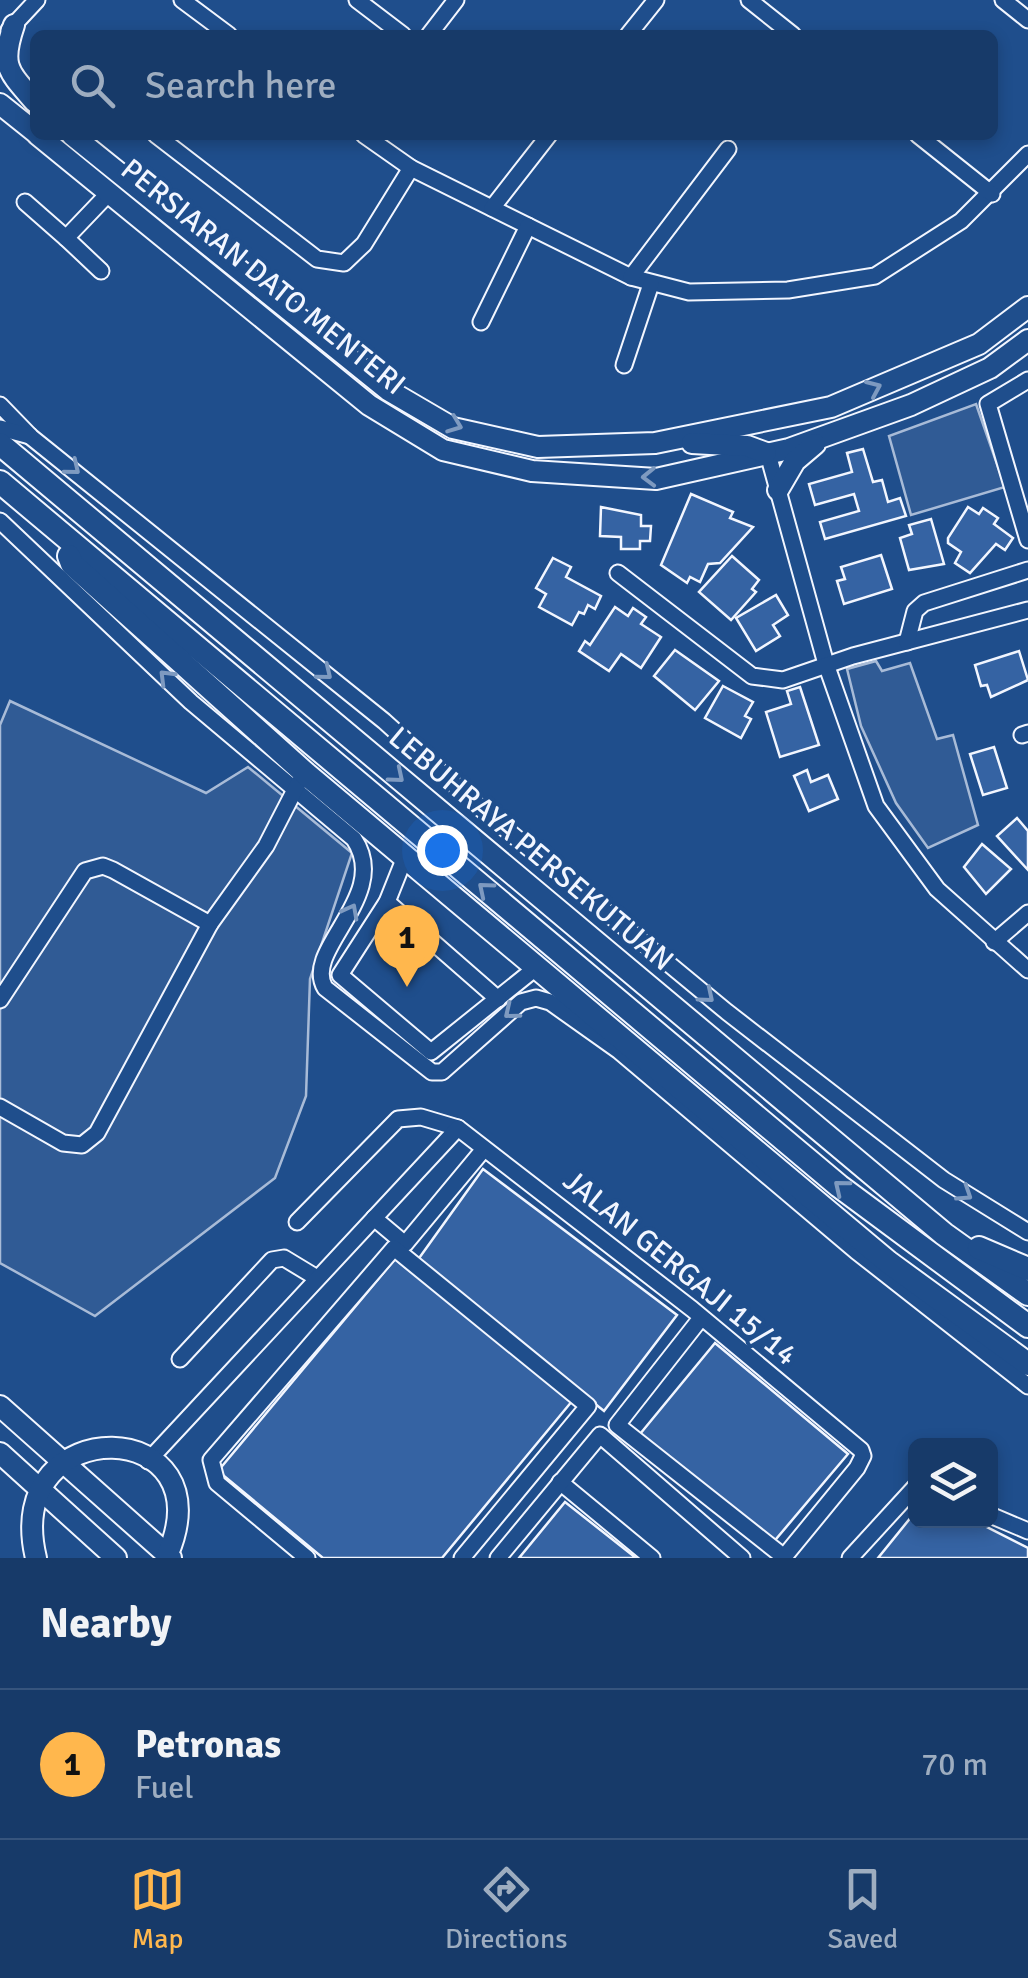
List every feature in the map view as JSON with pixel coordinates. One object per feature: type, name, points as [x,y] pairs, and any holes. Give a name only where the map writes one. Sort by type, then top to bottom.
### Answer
[{"type":"highway","name":"LEBUHRAYA PERSEKUTUAN","points":[[0,444],[944,1234],[1028,1294]]},
{"type":"highway","name":"LEBUHRAYA PERSEKUTUAN","points":[[0,482],[839,1186],[1028,1326]]},
{"type":"highway","points":[[62,537],[72,564],[301,781],[404,857],[888,1262],[1028,1364]]},
{"type":"highway","points":[[944,1234],[1028,1269]]},
{"type":"highway","points":[[888,1262],[957,1299],[1002,1310]]},
{"type":"main road","points":[[4,31],[4,63],[30,97]]},
{"type":"main road","points":[[0,78],[30,100]]},
{"type":"main road","name":"PERSIARAN DATO MENTERI","points":[[0,104],[30,128]]},
{"type":"main road","name":"PERSIARAN DATO MENTERI","points":[[44,140],[369,405],[443,450],[532,471],[656,480],[745,459],[773,472],[824,436],[959,383],[990,368],[1028,340]]},
{"type":"main road","name":"PERSIARAN DATO MENTERI","points":[[78,140],[388,390],[454,428],[538,447],[665,441],[831,407],[979,344],[1028,307]]},
{"type":"main road","points":[[773,472],[771,442],[782,431],[831,407]]},
{"type":"main road","points":[[773,472],[795,461],[824,436]]},
{"type":"main road","points":[[665,441],[746,446],[773,472]]},
{"type":"main road","points":[[0,1406],[58,1458],[168,1557],[176,1531],[175,1505],[165,1481],[148,1461],[127,1449],[104,1444],[80,1447],[58,1458],[34,1484],[26,1508],[26,1533],[36,1558]]},
{"type":"main road","points":[[0,1453],[116,1558]]},
{"type":"street","points":[[4,31],[37,0]]},
{"type":"street","points":[[182,0],[222,30]]},
{"type":"street","points":[[358,0],[397,30]]},
{"type":"street","points":[[432,30],[456,0]]},
{"type":"street","points":[[632,30],[656,0]]},
{"type":"street","points":[[749,0],[786,30]]},
{"type":"street","points":[[1010,2],[1028,20]]},
{"type":"street","points":[[162,140],[317,259],[344,263],[364,244],[411,168]]},
{"type":"street","points":[[371,140],[411,168],[631,277],[689,292],[739,294],[874,276],[926,246],[992,194],[1028,154]]},
{"type":"street","points":[[492,208],[546,140]]},
{"type":"street","points":[[924,140],[992,194]]},
{"type":"street","points":[[631,277],[728,149]]},
{"type":"street","points":[[66,238],[109,193]]},
{"type":"street","points":[[24,202],[101,271]]},
{"type":"street","points":[[481,322],[528,226]]},
{"type":"street","points":[[624,365],[651,284]]},
{"type":"street","points":[[1028,380],[988,404],[1028,540]]},
{"type":"street","points":[[0,404],[32,437],[384,721],[479,807],[727,1012],[944,1180],[1028,1232]]},
{"type":"street","points":[[0,428],[32,437]]},
{"type":"street","points":[[773,472],[826,664],[865,784],[889,828],[946,898],[1028,970]]},
{"type":"street","points":[[0,521],[191,702],[301,781],[362,850],[362,890],[320,968],[320,980],[400,1037],[431,1052],[537,967]]},
{"type":"street","points":[[907,642],[916,611],[924,603],[1028,570]]},
{"type":"street","points":[[618,573],[752,676],[783,680],[826,664],[1028,610]]},
{"type":"street","points":[[0,1107],[62,1143],[82,1144],[97,1133],[210,924],[266,846],[301,781]]},
{"type":"street","points":[[404,857],[387,902],[340,975],[400,1037],[421,1066],[442,1072],[521,1002],[536,998],[550,1002],[620,1051],[856,1251],[1028,1386]]},
{"type":"street","points":[[0,1000],[85,871],[103,866],[113,870],[210,924]]},
{"type":"street","points":[[387,902],[498,999]]},
{"type":"street","points":[[994,942],[1028,912]]},
{"type":"street","name":"JALAN GERGAJI 15/14","points":[[296,1222],[398,1119],[422,1117],[458,1128],[701,1318],[863,1456],[784,1557],[618,1425],[701,1318]]},
{"type":"street","points":[[148,1461],[458,1128]]},
{"type":"street","points":[[374,1218],[405,1244],[484,1148]]},
{"type":"street","points":[[308,1558],[216,1484],[211,1460],[394,1248],[588,1406],[462,1558]]},
{"type":"street","points":[[180,1358],[272,1260],[284,1258],[318,1278]]},
{"type":"street","points":[[498,1558],[600,1436],[742,1558]]},
{"type":"street","points":[[560,1482],[652,1558]]},
{"type":"street","points":[[850,1558],[908,1495]]},
{"type":"street","points":[[998,1518],[1028,1531]]},
{"type":"shaded area","points":[[976,404],[1005,487],[911,515],[889,436]]},
{"type":"shaded area","points":[[876,661],[882,671],[910,663],[937,739],[953,735],[978,825],[928,848],[896,803],[861,726],[847,669]]},
{"type":"shaded area","points":[[10,701],[206,793],[248,767],[352,853],[310,979],[306,1096],[275,1178],[95,1316],[0,1263],[0,725]]},
{"type":"building","points":[[863,449],[873,482],[882,480],[888,502],[900,498],[906,516],[825,539],[820,522],[859,511],[854,494],[815,505],[809,484],[852,472],[847,453]]},
{"type":"building","points":[[691,494],[733,512],[730,518],[753,527],[720,563],[708,564],[700,582],[690,577],[687,583],[661,565]]},
{"type":"building","points":[[601,507],[641,515],[641,526],[651,526],[650,541],[640,541],[640,549],[621,549],[621,537],[600,536]]},
{"type":"building","points":[[968,507],[979,514],[983,508],[998,518],[994,524],[1013,538],[1005,550],[996,544],[970,573],[955,563],[961,552],[948,543]]},
{"type":"building","points":[[931,519],[944,564],[909,570],[900,538],[912,534],[909,525]]},
{"type":"building","points":[[881,555],[892,589],[844,604],[837,581],[845,579],[841,567]]},
{"type":"building","points":[[732,556],[759,580],[752,589],[756,592],[731,620],[699,592]]},
{"type":"building","points":[[553,558],[571,567],[566,577],[601,596],[595,609],[588,605],[572,625],[539,607],[546,594],[536,588]]},
{"type":"building","points":[[776,595],[788,615],[773,625],[780,636],[756,651],[736,618]]},
{"type":"building","points":[[615,607],[628,616],[633,608],[646,617],[641,624],[661,637],[641,668],[621,654],[609,671],[579,651],[585,641],[590,645]]},
{"type":"building","points":[[675,650],[719,681],[695,710],[654,676]]},
{"type":"building","points":[[1019,651],[1028,680],[991,697],[987,685],[981,686],[975,665]]},
{"type":"building","points":[[723,686],[753,702],[745,716],[751,719],[741,738],[705,718]]},
{"type":"building","points":[[800,687],[819,745],[780,757],[766,712],[791,704],[787,691]]},
{"type":"building","points":[[994,747],[1007,788],[983,795],[970,754]]},
{"type":"building","points":[[807,770],[811,782],[828,775],[838,799],[809,811],[794,776]]},
{"type":"building","points":[[1017,818],[1028,831],[1028,870],[997,836]]},
{"type":"building","points":[[982,844],[1011,869],[986,894],[964,867]]},
{"type":"building","points":[[483,1169],[677,1315],[604,1411],[417,1261]]},
{"type":"building","points":[[395,1259],[573,1400],[442,1558],[323,1558],[218,1471]]},
{"type":"building","points":[[715,1343],[848,1454],[771,1545],[640,1434]]},
{"type":"building","points":[[565,1502],[636,1558],[519,1558]]},
{"type":"building","points":[[908,1521],[908,1528],[989,1528],[1028,1548],[1028,1558],[878,1558]]},
{"type":"place","name":"Petronas","points":[[407,987]]}]
